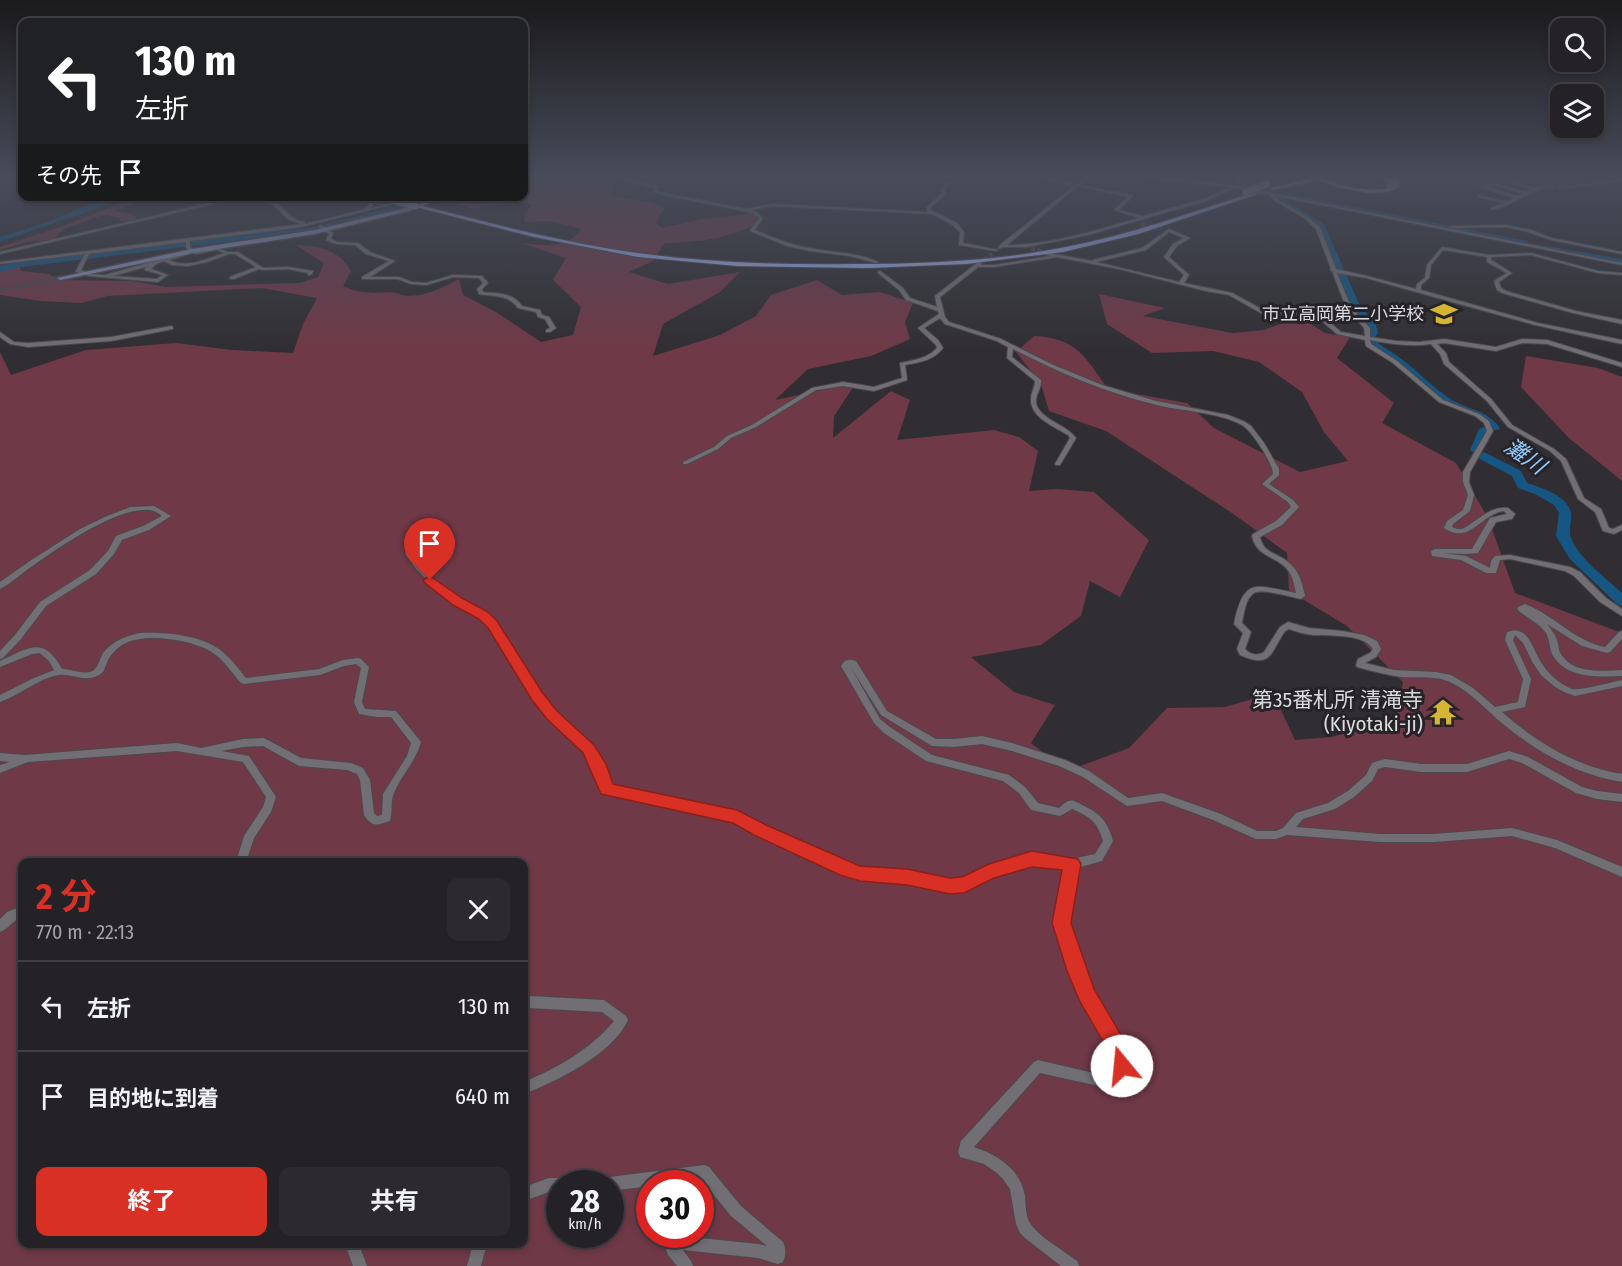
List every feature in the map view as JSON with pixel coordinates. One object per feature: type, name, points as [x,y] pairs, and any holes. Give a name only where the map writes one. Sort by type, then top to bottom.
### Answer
[{"type":"highway","points":[[531,235],[640,255],[750,265],[906,265],[988,260],[1062,250],[1126,235]]},
{"type":"highway","points":[[906,265],[1057,248],[1112,235]]},
{"type":"main road","points":[[60,278],[190,248],[276,235]]},
{"type":"street","points":[[0,253],[77,235]]},
{"type":"street","points":[[0,264],[234,235]]},
{"type":"street","points":[[105,276],[124,269],[154,264],[190,248],[235,235]]},
{"type":"street","points":[[330,235],[328,239],[335,243],[355,244],[368,253],[393,261],[366,275],[364,277],[366,279],[399,278],[412,283],[426,284],[453,276],[480,277],[486,283],[479,289],[481,293],[507,296],[516,301],[520,307],[538,311],[540,316],[547,318],[553,328],[548,331]]},
{"type":"street","points":[[764,235],[789,245],[817,252],[850,255],[876,262]]},
{"type":"street","points":[[962,235],[961,244],[994,252],[1015,235]]},
{"type":"street","points":[[1002,246],[1029,247],[1081,235]]},
{"type":"street","points":[[1092,262],[1144,249],[1162,235]]},
{"type":"street","points":[[1179,235],[1188,238],[1175,245],[1166,257],[1186,275],[1181,283]]},
{"type":"street","points":[[1321,235],[1349,308],[1367,328],[1368,345],[1395,362],[1442,401],[1477,415],[1487,422],[1490,431],[1482,442],[1481,451],[1466,472],[1464,483],[1471,495],[1466,511],[1450,523],[1448,528],[1459,532],[1472,527],[1497,508],[1506,509],[1511,513],[1509,517],[1492,520],[1475,551],[1460,553],[1439,550],[1435,551],[1435,554],[1463,558],[1489,571],[1493,571],[1494,561],[1498,558],[1509,557],[1567,569],[1577,574],[1603,600],[1622,613]]},
{"type":"street","points":[[1482,235],[1622,264]]},
{"type":"street","points":[[1540,235],[1622,253]]},
{"type":"street","points":[[0,264],[86,256],[156,243],[219,249],[243,257],[258,268]]},
{"type":"street","points":[[1418,291],[1419,285],[1427,278],[1429,265],[1442,248],[1489,256],[1531,254],[1598,273],[1622,274]]},
{"type":"street","points":[[165,260],[172,265],[184,266],[230,253]]},
{"type":"street","points":[[1048,254],[1236,296],[1266,314],[1286,311],[1306,314],[1325,321],[1339,333],[1419,344],[1444,341],[1496,349],[1522,341],[1547,342],[1622,365]]},
{"type":"street","points":[[86,256],[78,270],[83,273],[105,276],[158,281],[166,275],[147,269],[154,264]]},
{"type":"street","points":[[1489,256],[1492,264],[1510,273],[1496,282],[1504,292],[1575,312],[1622,322]]},
{"type":"street","points":[[1055,257],[994,266],[977,265],[937,297],[941,312],[947,323],[1011,345],[1049,365],[1100,386],[1155,404],[1228,417],[1249,427],[1276,469],[1276,476],[1265,484],[1291,501],[1295,507],[1279,523],[1256,536],[1257,543],[1261,550],[1290,568],[1299,585],[1301,596],[1266,587],[1248,594],[1241,602],[1238,624],[1247,632],[1241,649],[1243,653],[1258,657],[1266,656],[1275,645],[1282,629],[1288,625],[1305,632],[1360,636],[1374,643],[1377,649],[1360,665],[1398,674],[1430,674],[1452,679],[1472,690],[1511,725],[1569,761],[1591,771],[1622,778]]},
{"type":"street","points":[[232,278],[258,268],[288,268],[311,272],[310,274]]},
{"type":"street","points":[[1333,270],[1537,324],[1622,342]]},
{"type":"street","points":[[880,272],[902,289],[908,299],[941,312]]},
{"type":"street","points":[[685,463],[716,448],[729,437],[754,426],[814,389],[843,384],[874,389],[905,379],[902,364],[927,359],[934,356],[940,348],[938,342],[923,332],[921,327],[941,312]]},
{"type":"street","points":[[1537,324],[1543,339],[1547,342]]},
{"type":"street","points":[[0,334],[12,343],[28,345],[111,339],[171,328]]},
{"type":"street","points":[[1432,342],[1443,353],[1446,363],[1489,400],[1510,426],[1552,450],[1564,460],[1581,499],[1598,511],[1606,529],[1614,532],[1622,527]]},
{"type":"street","points":[[1011,345],[1009,357],[1038,380],[1039,384],[1033,393],[1032,400],[1035,410],[1041,417],[1073,438],[1058,464]]},
{"type":"street","points":[[0,586],[53,546],[88,527],[140,509],[155,509],[164,512],[167,516],[146,528],[119,538],[111,552],[93,572],[43,604],[0,656]]},
{"type":"street","points":[[409,554],[417,568],[436,585],[457,602],[483,615],[493,624],[537,696],[552,715],[589,749],[598,764],[606,789],[737,817],[846,870],[860,874],[907,877],[950,886],[964,885],[989,872],[1032,859],[1072,864],[1098,858],[1108,841],[1104,822],[1071,804],[1060,812],[1035,807],[1022,790],[1006,778],[929,758],[887,730],[878,721],[854,684],[845,666],[849,662],[853,663],[884,713],[935,742],[954,743],[982,740],[1062,763],[1086,774],[1127,802],[1162,797],[1217,817],[1256,835],[1276,835],[1287,831],[1380,838],[1512,832],[1557,844],[1622,872]]},
{"type":"street","points":[[1622,634],[1606,650],[1596,649],[1568,635],[1536,612],[1525,607],[1521,609],[1541,623],[1552,637],[1555,654],[1564,663],[1576,670],[1593,674],[1622,673]]},
{"type":"street","points":[[1496,710],[1522,705],[1527,679],[1509,640],[1510,634],[1515,632],[1524,636],[1538,664],[1558,685],[1568,691],[1575,693],[1622,683]]},
{"type":"street","points":[[0,699],[59,672],[84,677],[98,673],[106,657],[121,642],[144,636],[194,641],[217,652],[244,681],[320,672],[343,663],[358,661],[365,667],[358,702],[362,712],[393,713],[416,742],[414,753],[387,796],[386,818],[375,821],[369,815],[364,780],[360,771],[348,766],[299,762],[264,742],[243,743],[202,751]]},
{"type":"street","points":[[0,664],[31,651],[42,650],[52,659],[59,672]]},
{"type":"street","points":[[0,757],[25,759],[177,747],[246,759],[271,797],[267,809],[249,836],[242,858]]},
{"type":"street","points":[[1287,831],[1300,816],[1331,806],[1351,795],[1369,778],[1375,766],[1385,763],[1442,769],[1467,768],[1509,754],[1525,760],[1579,790],[1622,798]]},
{"type":"street","points":[[0,769],[25,759]]},
{"type":"street","points":[[1072,864],[1061,923],[1076,971],[1087,995],[1120,1050],[1122,1066],[1113,1076],[1103,1081],[1038,1066],[966,1146],[965,1152],[979,1154],[1001,1166],[1016,1188],[1018,1206],[1025,1227],[1072,1266]]},
{"type":"street","points":[[0,927],[11,916],[18,913]]},
{"type":"street","points":[[528,1001],[604,1006],[622,1020],[609,1039],[569,1067],[528,1086]]},
{"type":"street","points":[[624,1182],[704,1172],[736,1210],[778,1247],[778,1257],[758,1251],[680,1243],[674,1250],[686,1266]]},
{"type":"street","points":[[528,1193],[546,1186]]},
{"type":"street","points":[[353,1248],[360,1266]]},
{"type":"street","points":[[474,1266],[479,1248]]},
{"type":"shaded area","points":[[35,235],[58,235],[51,240],[27,242],[0,250],[0,247]]},
{"type":"shaded area","points":[[577,235],[725,235],[691,242],[665,243],[653,261],[629,272],[668,284],[740,272],[720,292],[663,324],[653,356],[720,335],[756,316],[771,295],[817,280],[842,295],[880,292],[913,303],[905,322],[910,339],[871,356],[808,369],[775,400],[856,383],[834,416],[833,438],[891,391],[910,400],[897,440],[994,430],[1019,437],[1038,451],[1029,491],[1057,489],[1094,492],[1149,540],[1120,597],[1090,581],[1081,616],[1041,645],[971,657],[1014,692],[1055,705],[1031,743],[1067,771],[1129,748],[1167,708],[1225,707],[1273,693],[1295,740],[1332,737],[1396,719],[1403,682],[1347,626],[1289,591],[1287,553],[1232,513],[1106,431],[1049,411],[1041,384],[1016,352],[1034,336],[1070,345],[1086,359],[1108,389],[1187,403],[1214,428],[1300,472],[1348,461],[1324,432],[1302,392],[1259,362],[1213,351],[1152,353],[1107,324],[1099,294],[1165,308],[1143,316],[1232,333],[1264,330],[1294,319],[1309,323],[1325,333],[1350,337],[1337,358],[1394,403],[1382,423],[1456,463],[1488,518],[1515,593],[1622,633],[1622,1266],[0,1266],[0,352],[11,375],[86,350],[176,343],[232,350],[293,353],[303,324],[317,298],[262,288],[107,296],[82,303],[41,301],[0,295],[0,270],[18,266],[22,271],[49,274],[58,280],[132,281],[166,287],[300,283],[318,277],[324,263],[296,245],[313,247],[334,253],[346,263],[351,271],[343,286],[360,292],[393,292],[415,296],[459,279],[463,295],[496,312],[541,342],[573,335],[581,307],[553,280],[566,258],[521,243],[554,245]]},
{"type":"shaded area","points":[[1526,356],[1598,368],[1622,377],[1622,481],[1569,438],[1521,387]]},
{"type":"water","points":[[6,235],[20,235],[0,242],[0,237]]},
{"type":"waterway","points":[[0,269],[21,264],[265,235]]},
{"type":"waterway","name":"灘川","points":[[1325,235],[1356,307],[1371,325],[1373,333],[1371,336]]},
{"type":"waterway","points":[[1484,235],[1524,243]]},
{"type":"waterway","points":[[1532,245],[1622,262]]},
{"type":"waterway","name":"灘川","points":[[1370,340],[1446,401],[1479,414],[1494,428]]},
{"type":"waterway","name":"灘川","points":[[1476,450],[1485,429]]},
{"type":"waterway","name":"灘川","points":[[1484,456],[1517,474],[1522,485],[1539,491],[1559,503],[1565,513],[1563,536],[1577,559],[1622,601]]},
{"type":"tunnel","points":[[1031,248],[1048,254]]},
{"type":"tunnel","points":[[979,264],[992,254]]},
{"type":"tunnel","points":[[0,290],[60,278]]},
{"type":"place","name":"市立高岡第二小学校","points":[[1444,314]]},
{"type":"place","name":"第35番札所 清滝寺 (Kiyotaki-ji)","points":[[1443,712]]},
{"type":"route","points":[[430,580],[457,602],[483,615],[493,624],[537,696],[552,715],[589,749],[598,764],[606,789],[737,817],[846,870],[860,874],[907,877],[950,886],[964,885],[989,872],[1032,859],[1072,864],[1061,923],[1076,971],[1097,1013],[1120,1050],[1122,1066]]}]
